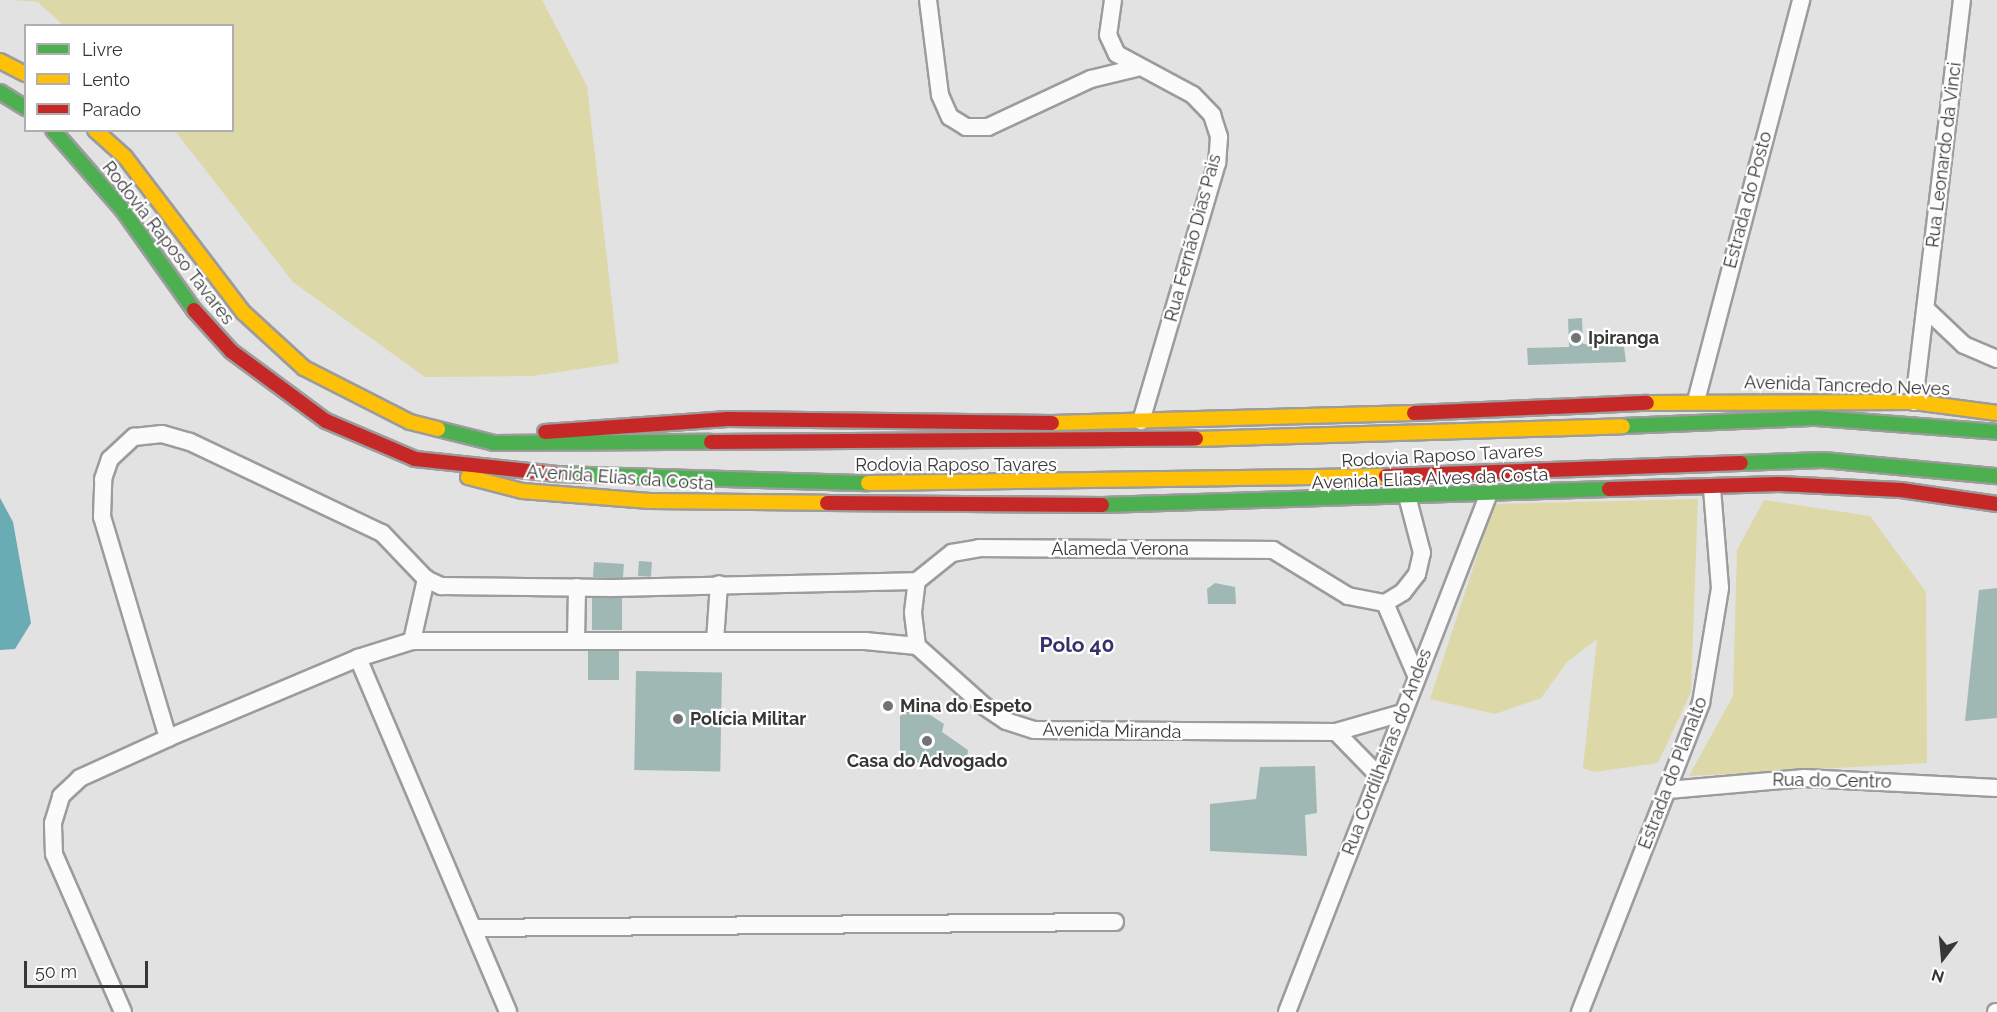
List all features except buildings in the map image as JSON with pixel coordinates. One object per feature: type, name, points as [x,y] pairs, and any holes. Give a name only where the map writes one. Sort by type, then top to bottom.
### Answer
[{"type":"main road","points":[[0,61],[24,73]]},
{"type":"main road","points":[[0,92],[24,107]]},
{"type":"main road","name":"Rodovia Raposo Tavares","points":[[55,132],[122,209],[193,309],[231,351],[326,421],[415,459],[521,472],[901,484],[1311,479],[1823,460],[1997,476]]},
{"type":"main road","name":"Rodovia Raposo Tavares","points":[[97,132],[125,157],[244,313],[304,368],[410,422],[494,443],[1261,439],[1817,418],[1997,432]]},
{"type":"main road","name":"Avenida Tancredo Neves","points":[[494,443],[545,432],[659,421],[1282,420],[1696,401],[1914,402],[1997,412]]},
{"type":"main road","name":"Avenida Elias da Costa","points":[[415,459],[475,480],[570,497],[827,505]]},
{"type":"main road","name":"Avenida Elias Alves da Costa","points":[[827,505],[1069,507],[1407,496],[1855,486],[1997,504]]},
{"type":"street","points":[[928,0],[940,94],[950,117],[966,127],[988,127],[1091,79],[1136,68]]},
{"type":"street","name":"Rua Fernão Dias Pais","points":[[1113,0],[1108,35],[1118,54],[1136,68],[1193,95],[1212,115],[1220,137],[1217,163],[1141,421]]},
{"type":"street","name":"Estrada do Posto","points":[[1696,401],[1801,0]]},
{"type":"street","name":"Rua Leonardo da Vinci","points":[[1914,402],[1962,0]]},
{"type":"street","points":[[1926,309],[1964,345],[1997,359]]},
{"type":"street","points":[[123,1012],[54,854],[53,823],[61,796],[80,778],[168,738],[358,658],[412,641],[716,641],[917,646],[913,612],[917,581],[465,588],[426,579],[382,533],[189,442],[162,434],[134,437],[110,459],[103,479],[102,517],[168,738]]},
{"type":"street","name":"Estrada do Planalto","points":[[1580,1012],[1701,702],[1715,638],[1720,588],[1712,488]]},
{"type":"street","name":"Rua Cordilheiras do Andes","points":[[1287,1012],[1416,675],[1489,494]]},
{"type":"street","points":[[1407,496],[1422,553],[1417,574],[1404,592],[1385,603],[1416,675]]},
{"type":"street","name":"Alameda Verona","points":[[917,581],[952,553],[980,548],[1273,550],[1348,596],[1385,603]]},
{"type":"street","points":[[412,641],[426,579]]},
{"type":"street","points":[[716,641],[719,584]]},
{"type":"street","points":[[576,641],[577,587]]},
{"type":"street","name":"Avenida Miranda","points":[[917,646],[984,706],[1006,721],[1034,730],[1335,732],[1402,713]]},
{"type":"street","points":[[358,658],[508,1012]]},
{"type":"street","points":[[1335,732],[1379,776]]},
{"type":"street","name":"Rua do Centro","points":[[1668,790],[1804,778],[1997,788]]},
{"type":"street","points":[[473,928],[1115,922]]},
{"type":"shaded area","points":[[13,0],[542,0],[587,86],[619,363],[532,376],[425,377],[293,282],[176,132],[234,132],[234,24],[62,24],[38,2]]},
{"type":"shaded area","points":[[1698,499],[1691,692],[1658,763],[1594,772],[1583,768],[1597,639],[1567,662],[1541,698],[1495,714],[1430,699],[1494,504]]},
{"type":"shaded area","points":[[1764,500],[1870,516],[1926,592],[1927,763],[1689,776],[1733,696],[1737,550]]},
{"type":"water","points":[[0,498],[13,522],[31,623],[15,649],[0,650]]},
{"type":"traffic: fast","points":[[0,92],[24,107]]},
{"type":"traffic: fast","points":[[55,132],[122,209],[194,310]]},
{"type":"traffic: fast","points":[[1623,426],[1817,418],[1997,432]]},
{"type":"traffic: fast","points":[[438,429],[494,443],[711,442]]},
{"type":"traffic: fast","points":[[1741,463],[1823,460],[1997,476]]},
{"type":"traffic: fast","points":[[557,474],[868,483]]},
{"type":"traffic: fast","points":[[1102,505],[1609,489]]},
{"type":"traffic: slow","points":[[0,61],[24,73]]},
{"type":"traffic: slow","points":[[97,132],[125,157],[244,313],[304,368],[410,422],[438,429]]},
{"type":"traffic: slow","points":[[1647,403],[1914,402],[1997,413]]},
{"type":"traffic: slow","points":[[1052,423],[1414,413]]},
{"type":"traffic: slow","points":[[1196,439],[1623,426]]},
{"type":"traffic: slow","points":[[868,483],[1386,476]]},
{"type":"traffic: slow","points":[[468,477],[522,491],[650,501],[827,503]]},
{"type":"traffic: jam","points":[[194,310],[231,351],[326,421],[415,459],[557,474]]},
{"type":"traffic: jam","points":[[1414,413],[1647,403]]},
{"type":"traffic: jam","points":[[545,432],[728,419],[1052,423]]},
{"type":"traffic: jam","points":[[711,442],[1196,439]]},
{"type":"traffic: jam","points":[[1386,476],[1741,463]]},
{"type":"traffic: jam","points":[[1609,489],[1779,484],[1901,490],[1997,504]]},
{"type":"traffic: jam","points":[[827,503],[1102,505]]},
{"type":"place","name":"Ipiranga","points":[[1576,338]]},
{"type":"place","name":"Mina do Espeto","points":[[888,706]]},
{"type":"place","name":"Polícia Militar","points":[[678,719]]},
{"type":"place","name":"Casa do Advogado","points":[[927,741]]},
{"type":"district","name":"Polo 40","points":[[1077,645]]}]
